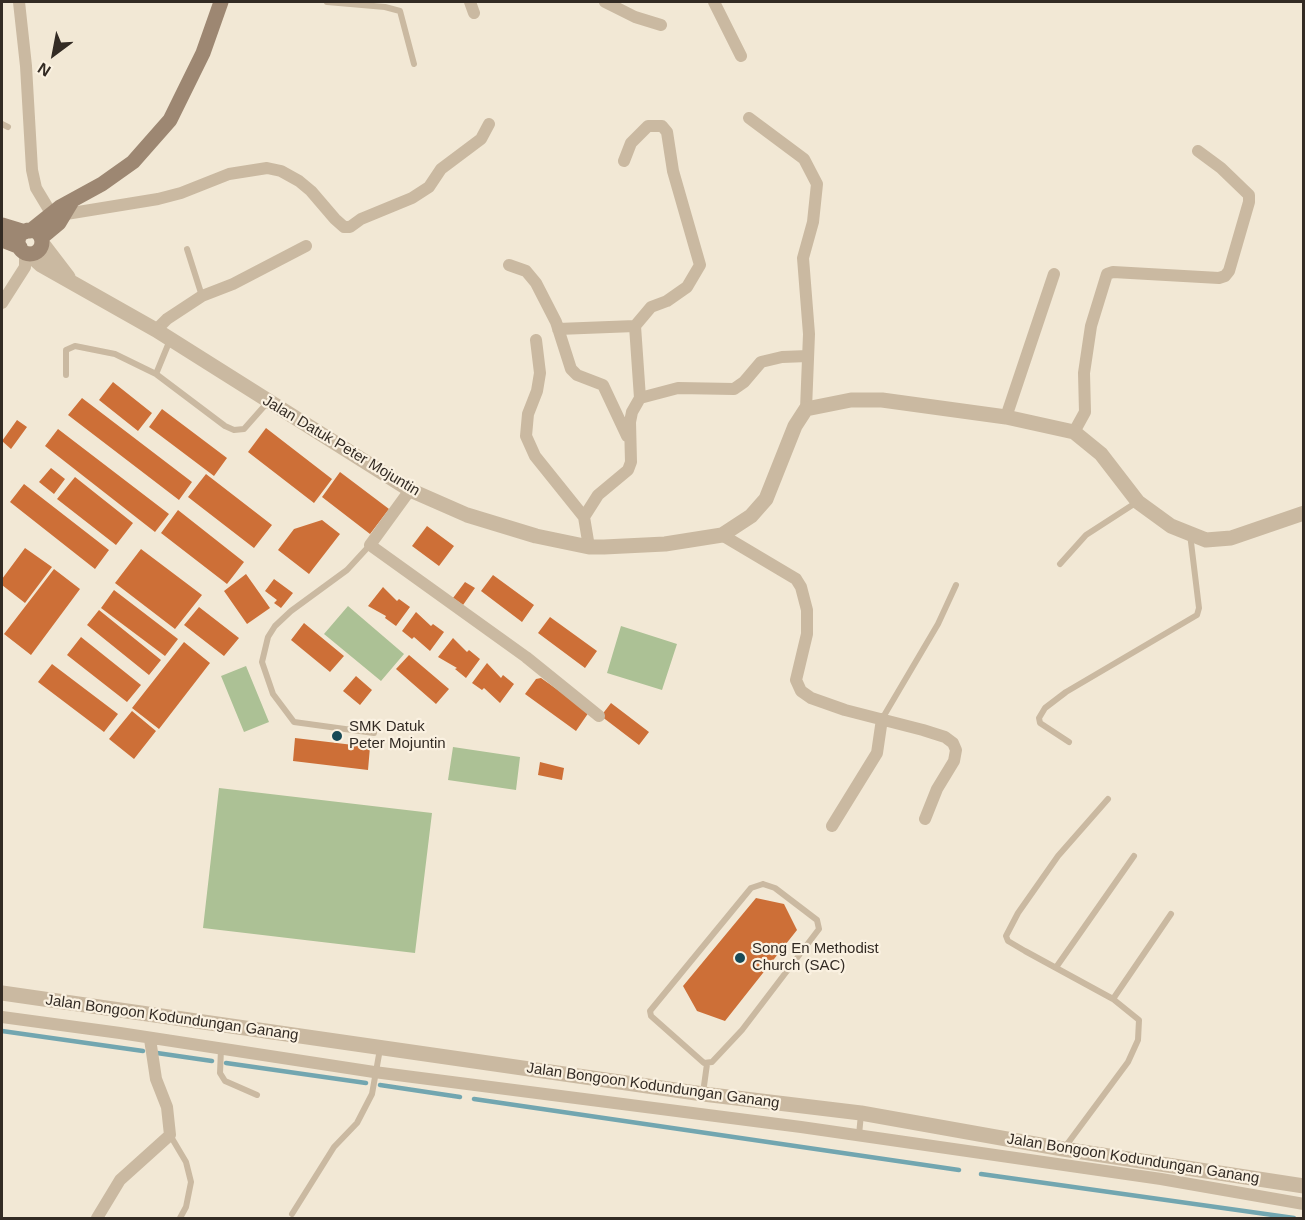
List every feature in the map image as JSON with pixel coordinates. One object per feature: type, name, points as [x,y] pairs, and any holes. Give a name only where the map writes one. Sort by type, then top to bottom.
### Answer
[{"type":"main road","points":[[34,236],[38,251],[25,251],[20,237],[34,236],[63,210],[133,162],[171,120],[195,72],[221,2]]},
{"type":"main road","points":[[2,225],[34,236]]},
{"type":"main road","name":"Jalan Datuk Peter Mojuntin","points":[[2,240],[25,251]]},
{"type":"street","points":[[19,2],[28,86],[32,170],[36,188],[63,210],[158,199],[181,193],[229,174],[267,168],[281,171],[299,181],[312,191],[335,219],[344,227],[350,227],[362,219],[412,198],[429,187],[441,169],[481,139],[489,124]]},
{"type":"street","points":[[605,2],[635,17],[661,25]]},
{"type":"street","points":[[714,2],[741,56]]},
{"type":"street","points":[[749,118],[804,159],[811,168],[817,184],[813,222],[803,258],[808,334],[806,402],[882,400],[1080,422]]},
{"type":"street","points":[[584,517],[598,495],[628,470],[631,462],[629,439],[632,412],[640,398],[635,326],[651,307],[667,301],[687,287],[700,265],[696,243],[673,171],[667,132],[662,126],[648,126],[631,143],[624,161]]},
{"type":"street","points":[[1198,151],[1221,168],[1249,195],[1229,271],[1226,276],[1219,278],[1113,272],[1107,274],[1103,280],[1091,327],[1080,422],[1138,502],[1171,526],[1190,534],[1206,540],[1231,538],[1304,513]]},
{"type":"street","name":"Jalan Datuk Peter Mojuntin","points":[[34,236],[71,282]]},
{"type":"street","points":[[156,330],[167,319],[202,296],[233,284],[306,246]]},
{"type":"street","points":[[2,303],[25,267],[25,251]]},
{"type":"street","name":"Jalan Datuk Peter Mojuntin","points":[[25,251],[41,265],[156,330],[410,490],[467,516],[516,532],[589,547],[665,544],[722,536],[751,516],[766,499],[806,402]]},
{"type":"street","points":[[508,265],[526,271],[536,284],[558,329],[571,369],[577,375],[603,385],[629,439]]},
{"type":"street","points":[[1008,413],[1012,395],[1054,274]]},
{"type":"street","points":[[558,329],[635,326]]},
{"type":"street","points":[[536,340],[540,373],[537,391],[528,414],[526,436],[535,456],[584,517],[589,547]]},
{"type":"street","points":[[640,398],[678,388],[734,389],[744,382],[761,362],[782,357],[807,356]]},
{"type":"street","points":[[410,490],[370,545],[526,657],[599,716]]},
{"type":"street","points":[[722,536],[796,579],[801,587],[807,610],[807,634],[796,680],[801,691],[824,703],[945,737],[953,743],[956,750],[925,819]]},
{"type":"street","points":[[832,826],[877,753],[882,719]]},
{"type":"street","name":"Jalan Bongoon Kodundungan Ganang","points":[[2,993],[703,1094],[861,1113],[1063,1149],[1304,1186]]},
{"type":"street","points":[[120,1033],[121,1010]]},
{"type":"street","points":[[2,1017],[375,1072],[859,1135],[1161,1179],[1304,1204]]},
{"type":"street","points":[[97,1218],[126,1173],[170,1135],[167,1107],[156,1079],[150,1039]]},
{"type":"street","points":[[1265,1198],[1267,1181]]},
{"type":"lane","points":[[327,2],[386,7],[400,11],[414,64]]},
{"type":"lane","points":[[188,249],[202,296]]},
{"type":"lane","points":[[156,374],[170,339]]},
{"type":"lane","points":[[66,375],[66,350],[75,346],[115,354],[156,374],[234,430],[244,429],[268,402]]},
{"type":"lane","points":[[1060,564],[1086,535],[1138,502]]},
{"type":"lane","points":[[1069,742],[1040,723],[1039,718],[1045,708],[1066,692],[1197,615],[1199,608],[1190,534]]},
{"type":"lane","points":[[370,545],[347,570],[291,611],[275,626],[268,637],[262,662],[273,694],[294,722],[374,733]]},
{"type":"lane","points":[[882,719],[938,624],[956,585]]},
{"type":"lane","points":[[1063,1149],[1128,1062],[1138,1040],[1139,1020],[1113,999],[1057,966],[1008,941],[1006,936],[1008,929],[1071,840],[1108,800]]},
{"type":"lane","points":[[1057,966],[1134,856]]},
{"type":"lane","points":[[703,1094],[707,1064],[720,1054],[742,1029],[819,929],[818,920],[769,885],[751,888],[650,1011],[651,1016],[707,1064]]},
{"type":"lane","points":[[1113,999],[1171,914]]},
{"type":"lane","points":[[292,1214],[334,1147],[357,1123],[372,1094],[381,1048]]},
{"type":"lane","points":[[221,1049],[219,1072],[225,1081],[257,1095]]},
{"type":"lane","points":[[859,1135],[861,1113]]},
{"type":"lane","points":[[170,1135],[186,1162],[191,1182],[186,1207],[180,1218]]},
{"type":"green space","points":[[348,606],[404,654],[381,681],[324,634]]},
{"type":"green space","points":[[621,626],[677,644],[662,690],[607,673]]},
{"type":"green space","points":[[246,666],[269,722],[244,732],[221,676]]},
{"type":"green space","points":[[453,747],[520,757],[516,790],[448,780]]},
{"type":"green space","points":[[219,788],[432,813],[415,953],[203,928]]},
{"type":"building","points":[[113,382],[152,413],[138,431],[99,400]]},
{"type":"building","points":[[82,398],[192,482],[179,500],[68,415]]},
{"type":"building","points":[[162,409],[227,458],[214,476],[149,427]]},
{"type":"building","points":[[17,420],[27,427],[11,449],[2,441]]},
{"type":"building","points":[[266,428],[332,479],[314,503],[248,452]]},
{"type":"building","points":[[58,429],[169,514],[155,532],[45,446]]},
{"type":"building","points":[[51,468],[65,479],[54,494],[39,482]]},
{"type":"building","points":[[340,472],[389,509],[370,534],[322,497]]},
{"type":"building","points":[[206,474],[272,525],[254,548],[188,497]]},
{"type":"building","points":[[75,477],[133,523],[116,545],[57,499]]},
{"type":"building","points":[[24,484],[109,550],[95,569],[10,502]]},
{"type":"building","points":[[178,510],[244,562],[227,584],[161,533]]},
{"type":"building","points":[[322,520],[340,534],[309,574],[278,550],[294,529]]},
{"type":"building","points":[[427,526],[454,546],[439,566],[412,546]]},
{"type":"building","points":[[25,548],[52,567],[25,603],[2,585],[2,579]]},
{"type":"building","points":[[141,549],[202,595],[175,629],[115,583]]},
{"type":"building","points":[[54,569],[80,589],[31,655],[4,634]]},
{"type":"building","points":[[246,574],[270,608],[247,624],[224,591]]},
{"type":"building","points":[[493,575],[534,605],[522,622],[481,591]]},
{"type":"building","points":[[274,579],[293,593],[281,608],[274,603],[277,600],[265,591]]},
{"type":"building","points":[[465,582],[475,588],[463,605],[453,598]]},
{"type":"building","points":[[383,587],[397,601],[399,599],[410,607],[396,626],[385,618],[386,616],[368,606]]},
{"type":"building","points":[[114,590],[178,639],[165,656],[101,608]]},
{"type":"building","points":[[199,607],[239,638],[224,656],[184,625]]},
{"type":"building","points":[[99,610],[161,660],[149,675],[87,625]]},
{"type":"building","points":[[416,612],[431,626],[433,624],[444,632],[430,651],[414,637],[412,639],[402,631]]},
{"type":"building","points":[[550,617],[597,651],[585,668],[538,633]]},
{"type":"building","points":[[304,623],[344,656],[330,672],[291,640]]},
{"type":"building","points":[[81,637],[141,685],[127,702],[67,655]]},
{"type":"building","points":[[453,638],[467,652],[469,650],[480,659],[466,678],[455,669],[457,668],[438,657]]},
{"type":"building","points":[[184,642],[210,663],[159,729],[132,708]]},
{"type":"building","points":[[409,655],[449,689],[436,704],[396,669]]},
{"type":"building","points":[[487,663],[501,678],[503,675],[514,684],[500,703],[484,688],[482,690],[472,683]]},
{"type":"building","points":[[52,664],[118,714],[104,732],[38,682]]},
{"type":"building","points":[[356,676],[372,690],[360,705],[343,691]]},
{"type":"building","points":[[541,678],[589,712],[576,731],[525,694],[536,679]]},
{"type":"building","points":[[611,703],[649,732],[639,745],[601,716]]},
{"type":"building","points":[[132,711],[156,731],[134,759],[109,739]]},
{"type":"building","points":[[295,738],[370,747],[368,770],[293,761]]},
{"type":"building","points":[[540,762],[564,768],[562,780],[538,775]]},
{"type":"building","name":"Song En Methodist Church (SAC)","points":[[756,898],[784,904],[797,930],[725,1021],[697,1011],[683,986]]},
{"type":"waterway","points":[[2,1031],[143,1051]]},
{"type":"waterway","points":[[157,1053],[212,1061]]},
{"type":"waterway","points":[[226,1063],[366,1083]]},
{"type":"waterway","points":[[380,1085],[460,1097]]},
{"type":"waterway","points":[[474,1099],[959,1170]]},
{"type":"waterway","points":[[981,1174],[1294,1218]]},
{"type":"place","name":"SMK Datuk Peter Mojuntin","points":[[337,736]]},
{"type":"place","name":"Song En Methodist Church (SAC)","points":[[740,958]]}]
